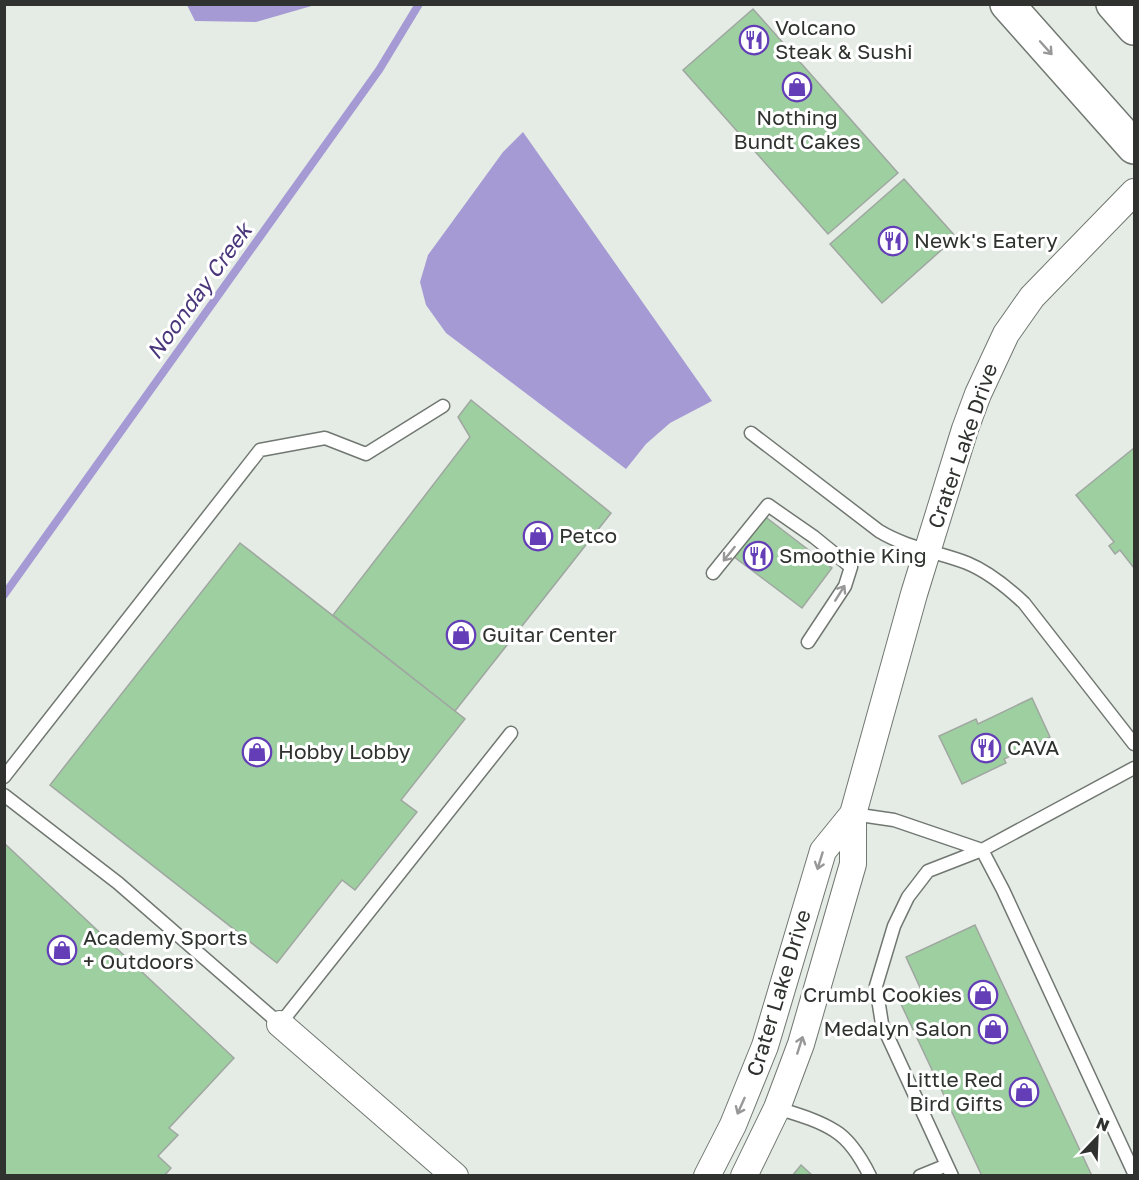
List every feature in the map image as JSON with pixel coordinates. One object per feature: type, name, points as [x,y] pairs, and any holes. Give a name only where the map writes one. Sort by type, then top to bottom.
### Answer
[{"type":"main road","points":[[1007,4],[1134,147]]},
{"type":"main road","points":[[1113,4],[1134,28]]},
{"type":"street","name":"Crater Lake Drive","points":[[744,1176],[777,1108],[801,1044],[853,864],[854,814],[927,551],[965,429],[990,366],[1006,334],[1032,297],[1134,192]]},
{"type":"street","name":"Crater Lake Drive","points":[[707,1176],[733,1125],[765,1046],[823,851],[854,814]]},
{"type":"street","points":[[280,1024],[455,1176]]},
{"type":"lane","points":[[4,777],[260,450],[325,438],[366,454],[443,406]]},
{"type":"lane","points":[[751,433],[879,531],[897,542],[968,564],[1008,587],[1024,603],[1134,744]]},
{"type":"lane","points":[[713,573],[768,505],[814,537],[851,567],[845,586],[808,642]]},
{"type":"lane","points":[[4,795],[118,883],[280,1024],[511,733]]},
{"type":"lane","points":[[920,1176],[949,1170],[882,1024],[876,986],[894,926],[908,897],[928,871],[982,850],[1134,768]]},
{"type":"lane","points":[[854,814],[894,820],[982,850],[1003,890],[1134,1173]]},
{"type":"lane","points":[[777,1108],[836,1131],[861,1158],[870,1176]]},
{"type":"shaded area","points":[[187,5],[315,5],[256,22],[195,21]]},
{"type":"shaded area","points":[[523,132],[712,401],[670,423],[646,444],[626,469],[446,333],[426,305],[420,282],[428,255],[503,152]]},
{"type":"building","points":[[753,9],[898,173],[828,234],[683,70]]},
{"type":"building","name":"Newk's Eatery","points":[[904,179],[956,237],[882,303],[830,244]]},
{"type":"building","points":[[471,400],[611,513],[455,711],[333,615],[470,437],[458,417]]},
{"type":"building","points":[[1134,448],[1134,568],[1120,550],[1115,554],[1109,546],[1114,542],[1076,495]]},
{"type":"building","points":[[763,515],[832,568],[802,608],[733,556]]},
{"type":"building","name":"Hobby Lobby","points":[[240,543],[465,719],[401,800],[417,812],[355,890],[342,880],[277,963],[50,785]]},
{"type":"building","name":"CAVA","points":[[1032,698],[1050,737],[1004,759],[1006,763],[962,784],[939,736],[976,719],[978,724]]},
{"type":"building","name":"Academy Sports + Outdoors","points":[[4,843],[234,1058],[169,1128],[178,1135],[158,1156],[171,1168],[164,1176],[4,1176]]},
{"type":"building","points":[[975,925],[1092,1176],[982,1176],[901,1004],[923,994],[906,957]]},
{"type":"building","points":[[801,1165],[813,1176],[792,1176]]},
{"type":"waterway","name":"Noonday Creek","points":[[4,595],[379,70],[419,4]]},
{"type":"place","name":"Volcano Steak & Sushi","points":[[754,40]]},
{"type":"place","name":"Nothing Bundt Cakes","points":[[797,87]]},
{"type":"place","name":"Newk's Eatery","points":[[893,241]]},
{"type":"place","name":"Petco","points":[[538,536]]},
{"type":"place","name":"Smoothie King","points":[[758,556]]},
{"type":"place","name":"Guitar Center","points":[[461,635]]},
{"type":"place","name":"CAVA","points":[[986,748]]},
{"type":"place","name":"Hobby Lobby","points":[[257,752]]},
{"type":"place","name":"Academy Sports + Outdoors","points":[[62,950]]},
{"type":"place","name":"Crumbl Cookies","points":[[983,995]]},
{"type":"place","name":"Medalyn Salon","points":[[993,1029]]},
{"type":"place","name":"Little Red Bird Gifts","points":[[1024,1092]]}]
